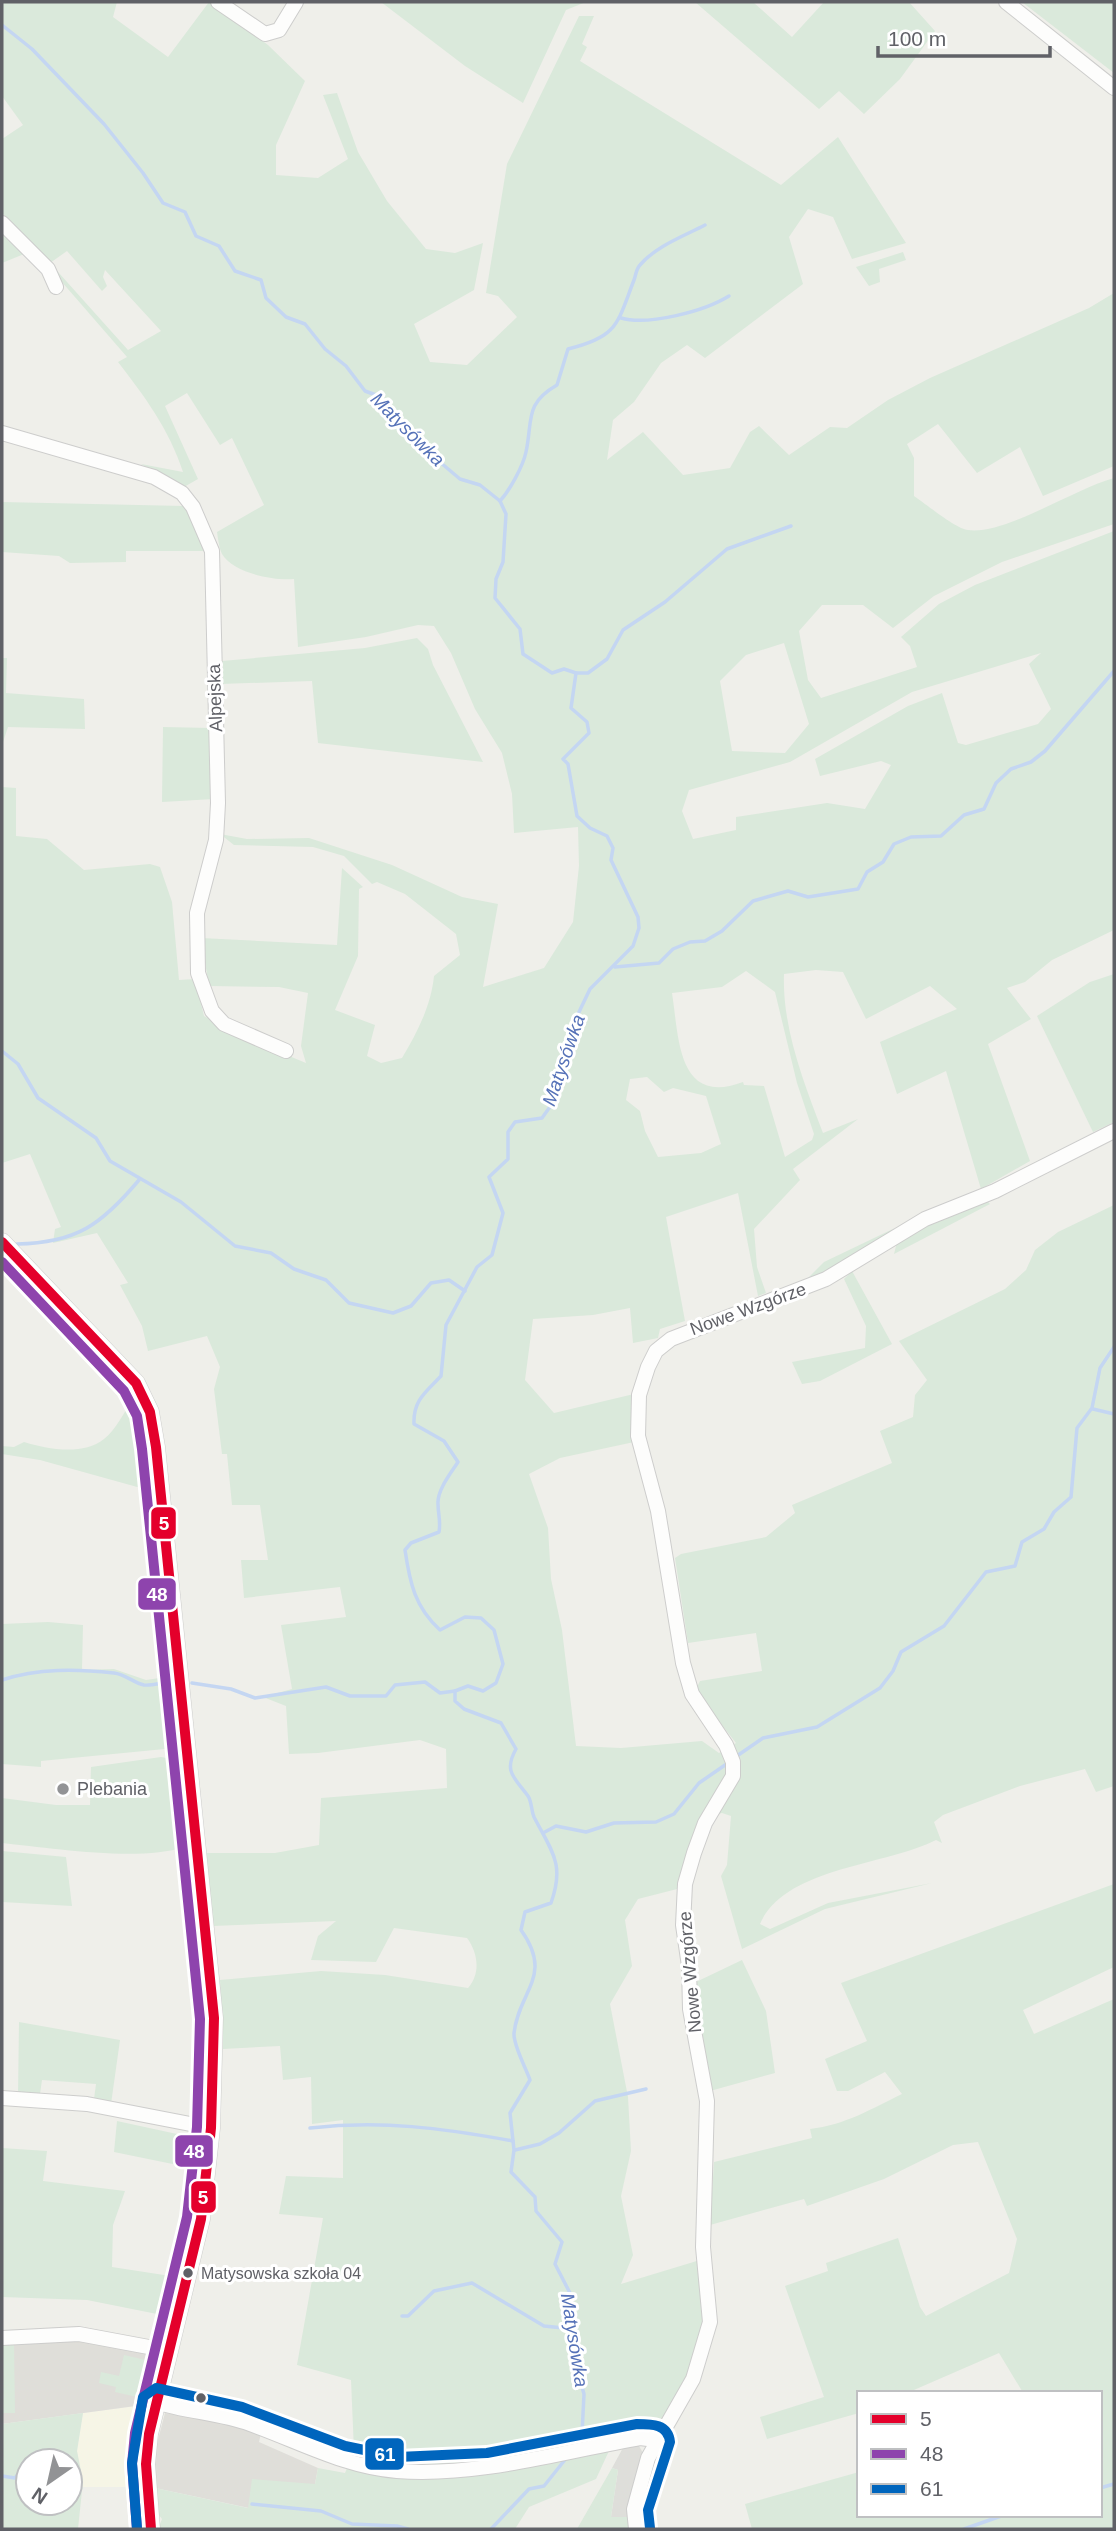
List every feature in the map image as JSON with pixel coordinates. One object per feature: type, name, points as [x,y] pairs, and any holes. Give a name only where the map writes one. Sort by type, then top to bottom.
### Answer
[{"type":"street","points":[[218,2],[265,34],[279,30],[296,2]]},
{"type":"street","points":[[1006,2],[1114,88]]},
{"type":"street","points":[[2,223],[48,268],[56,287]]},
{"type":"street","name":"Alpejska","points":[[2,433],[154,477],[182,493],[202,523],[212,551],[218,803],[216,840],[197,913],[198,973],[212,1011],[224,1024],[286,1051]]},
{"type":"street","name":"Nowe Wzgórze","points":[[636,2529],[634,2509],[656,2440],[693,2379],[710,2322],[703,2247],[707,2101],[690,2009],[684,1898],[694,1853],[705,1823],[733,1776],[733,1762],[726,1745],[692,1694],[683,1663],[658,1511],[638,1436],[639,1395],[648,1367],[656,1351],[671,1339],[827,1279],[925,1219],[995,1191],[1114,1131]]},
{"type":"street","points":[[2,1242],[124,1368],[136,1383],[150,1412],[181,1680],[214,2018],[211,2128],[201,2219],[156,2402],[146,2464],[151,2529]]},
{"type":"street","points":[[2,2098],[87,2104],[211,2128]]},
{"type":"street","points":[[2,2338],[79,2334],[170,2351]]},
{"type":"street","points":[[156,2402],[189,2412],[247,2423],[333,2456],[396,2471],[477,2469],[640,2438],[656,2440]]},
{"type":"shaded area","points":[[79,2338],[160,2354],[143,2405],[2,2424],[2,2341]]},
{"type":"shaded area","points":[[143,2405],[134,2487],[84,2487],[84,2447],[78,2447],[83,2413]]},
{"type":"shaded area","points":[[165,2413],[233,2422],[261,2433],[259,2442],[318,2468],[315,2484],[249,2508],[155,2488],[155,2451]]},
{"type":"shaded area","points":[[624,2446],[639,2446],[643,2453],[629,2517],[611,2517],[618,2470],[612,2468]]},
{"type":"green space","points":[[2,2],[117,2],[113,17],[168,57],[209,2],[268,45],[305,81],[276,145],[276,175],[318,178],[348,159],[323,95],[337,93],[358,152],[387,201],[426,249],[455,253],[483,243],[474,290],[414,324],[430,362],[467,365],[517,317],[498,296],[486,293],[507,164],[579,16],[594,16],[582,44],[587,47],[580,61],[781,185],[838,137],[906,243],[852,259],[833,217],[808,209],[789,237],[803,284],[705,358],[687,345],[661,363],[634,402],[613,420],[607,460],[643,432],[683,475],[730,468],[750,432],[759,426],[789,455],[830,427],[847,428],[888,400],[930,378],[1089,308],[1114,293],[1114,466],[1043,496],[1020,447],[977,473],[938,424],[907,444],[914,458],[914,496],[963,529],[983,530],[1001,526],[1114,478],[1114,524],[1002,562],[934,596],[893,628],[863,605],[822,605],[799,631],[808,680],[821,698],[917,667],[910,646],[901,637],[939,604],[975,585],[1114,531],[1114,930],[1052,960],[1025,982],[1007,988],[1031,1019],[988,1044],[1030,1161],[981,1189],[946,1071],[897,1094],[880,1042],[957,1009],[930,986],[866,1019],[843,972],[816,970],[784,974],[790,1035],[823,1133],[858,1119],[793,1169],[800,1180],[754,1229],[757,1267],[766,1293],[758,1296],[738,1193],[666,1217],[685,1321],[660,1329],[658,1338],[633,1343],[630,1308],[593,1315],[533,1319],[525,1380],[554,1413],[634,1394],[634,1442],[560,1458],[529,1474],[548,1528],[551,1579],[562,1630],[576,1746],[621,1748],[702,1741],[719,1753],[736,1743],[695,1691],[700,1681],[762,1671],[756,1633],[688,1643],[675,1558],[681,1554],[766,1537],[795,1513],[792,1505],[892,1463],[880,1431],[913,1417],[915,1395],[927,1380],[899,1341],[1005,1289],[1026,1270],[1035,1250],[1058,1232],[1114,1205],[1114,1786],[1096,1792],[1085,1769],[1020,1786],[943,1815],[934,1822],[942,1843],[936,1840],[915,1849],[813,1879],[791,1890],[773,1905],[760,1924],[770,1929],[828,1903],[932,1883],[825,1909],[742,1949],[721,1876],[727,1865],[731,1816],[722,1813],[700,1819],[681,1888],[638,1899],[625,1920],[632,1966],[610,2004],[628,2097],[631,2151],[621,2196],[633,2255],[621,2284],[700,2260],[706,2316],[685,2384],[658,2425],[615,2438],[596,2479],[529,2507],[515,2529],[158,2529],[162,2519],[155,2510],[155,2488],[248,2508],[252,2479],[315,2484],[318,2468],[345,2473],[354,2451],[351,2380],[297,2365],[323,2218],[279,2214],[286,2176],[343,2178],[343,2120],[312,2124],[311,2077],[283,2080],[280,2046],[223,2049],[220,1980],[321,1971],[385,1975],[468,1988],[475,1976],[476,1963],[474,1950],[467,1938],[394,1928],[376,1962],[311,1960],[318,1936],[336,1921],[213,1926],[205,1853],[275,1853],[319,1845],[321,1798],[447,1788],[446,1749],[420,1740],[289,1754],[286,1706],[263,1697],[292,1689],[281,1625],[346,1617],[340,1587],[244,1598],[241,1560],[268,1560],[260,1505],[232,1505],[227,1454],[222,1454],[214,1389],[220,1367],[207,1336],[148,1351],[142,1326],[120,1285],[128,1283],[97,1233],[53,1243],[55,1229],[61,1227],[30,1154],[2,1163],[2,787],[16,788],[16,836],[47,839],[84,870],[150,864],[160,867],[172,902],[179,980],[195,979],[204,1016],[238,1035],[306,1063],[301,1046],[308,993],[279,987],[209,986],[201,938],[337,945],[342,868],[363,887],[359,889],[358,956],[335,1010],[375,1025],[367,1056],[381,1063],[402,1058],[408,1049],[427,1009],[434,976],[460,955],[456,934],[405,894],[377,882],[372,884],[344,856],[313,847],[234,845],[220,834],[247,839],[309,838],[392,865],[462,897],[498,904],[483,987],[544,968],[573,922],[579,866],[578,827],[514,833],[512,794],[502,753],[475,709],[451,653],[434,626],[418,625],[366,637],[298,647],[294,579],[276,579],[244,571],[227,561],[222,554],[217,532],[264,505],[232,438],[220,445],[187,393],[165,406],[198,479],[184,487],[141,464],[183,472],[163,428],[118,362],[127,357],[2,213],[2,139],[23,125],[2,96]],"holes":[[[67,251],[102,291],[107,286],[103,277],[105,270],[161,331],[128,350],[50,263]],[[784,643],[809,724],[785,753],[732,751],[720,681],[746,655]],[[1041,653],[1029,664],[1051,709],[1038,724],[966,745],[958,743],[942,693],[908,706],[815,759],[820,776],[881,761],[891,765],[865,809],[827,803],[736,817],[736,830],[693,839],[682,811],[689,790],[790,762],[912,692]],[[746,971],[775,992],[797,1083],[814,1134],[812,1140],[785,1157],[764,1086],[744,1085],[743,1082],[721,1087],[705,1085],[693,1076],[680,1047],[672,993],[722,987]],[[647,1077],[664,1092],[673,1088],[706,1096],[721,1144],[701,1153],[658,1157],[645,1131],[640,1111],[626,1100],[630,1079]]]},
{"type":"green space","points":[[381,2],[586,2],[566,10],[523,103],[465,66]]},
{"type":"green space","points":[[695,2],[753,2],[792,37],[824,2],[909,2],[935,31],[900,79],[864,114],[839,91],[819,109]]},
{"type":"green space","points":[[1022,2],[1114,2],[1114,73]]},
{"type":"green space","points":[[2,229],[29,252],[2,263]]},
{"type":"green space","points":[[903,252],[906,260],[879,269],[880,282],[869,286],[856,267]]},
{"type":"green space","points":[[2,502],[184,506],[206,551],[126,551],[126,562],[70,563],[59,556],[2,552]]},
{"type":"green space","points":[[417,638],[428,649],[433,665],[483,762],[318,743],[312,681],[220,684],[222,661],[365,648]]},
{"type":"green space","points":[[2,658],[7,658],[6,693],[84,699],[85,729],[8,727],[2,745]]},
{"type":"green space","points":[[163,727],[211,728],[214,799],[162,802]]},
{"type":"green space","points":[[1114,974],[1114,1122],[1093,1132],[1037,1016],[1090,982]]},
{"type":"green space","points":[[986,1200],[990,1204],[894,1254],[897,1242],[922,1226]]},
{"type":"green space","points":[[895,1228],[828,1273],[807,1279],[824,1262]]},
{"type":"green space","points":[[852,1271],[892,1344],[820,1381],[802,1384],[792,1362],[865,1348],[866,1326],[844,1279]]},
{"type":"green space","points":[[133,1399],[143,1442],[148,1490],[40,1460],[2,1454],[2,1446],[14,1447],[24,1442],[65,1450],[86,1448],[104,1439],[112,1431]]},
{"type":"green space","points":[[48,1622],[83,1625],[82,1670],[114,1669],[146,1680],[166,1677],[175,1748],[41,1761],[41,1767],[2,1764],[2,1624]]},
{"type":"green space","points":[[161,1757],[177,1760],[184,1847],[120,1854],[2,1843],[2,1798],[56,1805],[90,1805],[91,1767]]},
{"type":"green space","points":[[2,1851],[66,1857],[72,1906],[2,1902]]},
{"type":"green space","points":[[1114,1884],[1114,1967],[1023,2010],[1034,2034],[1114,1999],[1114,2529],[752,2529],[745,2504],[857,2473],[857,2517],[1102,2517],[1102,2391],[1022,2391],[999,2353],[912,2391],[857,2391],[857,2414],[767,2439],[760,2417],[824,2397],[785,2286],[828,2271],[826,2263],[898,2238],[920,2307],[926,2316],[1009,2273],[1017,2239],[978,2142],[953,2145],[884,2179],[807,2206],[804,2199],[710,2225],[714,2162],[812,2138],[810,2129],[846,2120],[902,2094],[885,2072],[848,2091],[837,2091],[825,2059],[867,2041],[841,1983]]},
{"type":"green space","points":[[742,1960],[766,2011],[775,2073],[710,2091],[696,1982]]},
{"type":"green space","points":[[19,2022],[120,2040],[111,2104],[94,2099],[96,2084],[42,2080],[40,2094],[18,2095]]},
{"type":"green space","points":[[117,2121],[200,2139],[194,2143],[194,2149],[199,2149],[197,2169],[114,2152]]},
{"type":"green space","points":[[2,2148],[47,2151],[43,2181],[125,2191],[113,2225],[112,2267],[177,2277],[167,2316],[87,2300],[2,2297]]},
{"type":"green space","points":[[2,2344],[14,2344],[15,2413],[2,2413]]},
{"type":"green space","points":[[124,2355],[146,2360],[137,2397],[115,2392],[116,2387],[99,2383],[101,2372],[119,2376]]},
{"type":"green space","points":[[83,2413],[78,2447],[14,2447],[14,2517],[79,2517],[78,2529],[2,2529],[2,2424]]},
{"type":"green space","points":[[612,2468],[618,2470],[611,2517],[629,2517],[631,2529],[577,2529]]},
{"type":"waterway","name":"Matysówka","points":[[2,25],[32,49],[104,124],[163,203],[185,212],[196,236],[219,246],[235,271],[261,280],[266,298],[286,317],[305,324],[325,349],[346,366],[365,391],[376,395],[384,410],[402,423],[428,452],[460,479],[480,485],[500,501],[506,514],[503,562],[496,579],[495,598],[520,629],[523,654],[552,673],[564,669],[576,673],[571,708],[587,722],[589,733],[563,759],[568,764],[577,816],[590,828],[607,836],[613,848],[611,860],[638,917],[639,928],[633,946],[590,989],[568,1035],[552,1104],[542,1118],[515,1122],[508,1132],[508,1159],[489,1177],[503,1213],[492,1255],[477,1267],[446,1325],[441,1376],[418,1402],[414,1416],[414,1424],[444,1441],[458,1462],[438,1499],[439,1532],[411,1543],[405,1550],[409,1574],[419,1604],[440,1630],[465,1617],[481,1618],[494,1630],[503,1664],[496,1683],[483,1691],[468,1686],[455,1691],[455,1701],[464,1709],[501,1723],[516,1749],[512,1757],[512,1774],[529,1798],[534,1817],[551,1849],[557,1868],[551,1903],[525,1912],[521,1930],[535,1959],[535,1971],[514,2033],[530,2080],[510,2113],[514,2150],[511,2172],[535,2197],[536,2211],[562,2242],[555,2264],[570,2293],[576,2366],[584,2394],[582,2434],[574,2447]]},
{"type":"waterway","points":[[500,501],[516,478],[524,458],[535,406],[546,392],[557,385],[568,349],[597,339],[613,326],[624,308],[638,268],[647,258],[705,225]]},
{"type":"waterway","points":[[621,318],[646,320],[676,316],[706,307],[729,296]]},
{"type":"waterway","points":[[576,673],[588,673],[607,659],[623,630],[665,602],[727,549],[791,526]]},
{"type":"waterway","points":[[615,967],[659,963],[673,949],[690,942],[705,941],[722,931],[753,901],[788,891],[808,897],[858,889],[867,872],[883,862],[894,844],[911,837],[941,836],[964,815],[984,809],[996,783],[1011,769],[1031,762],[1045,751],[1114,671]]},
{"type":"waterway","points":[[2,1051],[18,1064],[38,1098],[96,1138],[110,1161],[181,1202],[235,1246],[271,1253],[294,1269],[326,1280],[349,1303],[393,1313],[411,1306],[431,1283],[449,1280],[465,1291]]},
{"type":"waterway","points":[[17,1244],[56,1240],[87,1228],[113,1208],[139,1180]]},
{"type":"waterway","points":[[734,1758],[763,1738],[817,1727],[880,1688],[893,1671],[901,1652],[944,1626],[986,1572],[1015,1566],[1022,1542],[1044,1529],[1054,1512],[1071,1497],[1077,1428],[1092,1408],[1100,1368],[1114,1347]]},
{"type":"waterway","points":[[1093,1409],[1114,1414]]},
{"type":"waterway","points":[[2,1680],[29,1673],[72,1670],[118,1674],[144,1685],[171,1682]]},
{"type":"waterway","points":[[192,1683],[231,1689],[255,1698],[326,1687],[350,1696],[386,1696],[395,1685],[425,1682],[440,1693],[455,1691]]},
{"type":"waterway","points":[[543,1833],[556,1826],[586,1832],[614,1823],[656,1822],[674,1814],[699,1783],[728,1763]]},
{"type":"waterway","points":[[515,2150],[540,2144],[559,2133],[595,2101],[646,2089]]},
{"type":"waterway","points":[[310,2128],[387,2125],[461,2132],[513,2141]]},
{"type":"waterway","points":[[402,2316],[408,2316],[434,2291],[472,2283],[544,2326],[573,2329]]},
{"type":"waterway","name":"Matysówka","points":[[491,2529],[529,2489],[544,2486],[568,2456]]},
{"type":"waterway","points":[[2,2476],[14,2478]]},
{"type":"waterway","points":[[1102,2487],[1114,2484]]},
{"type":"waterway","points":[[252,2504],[321,2511],[352,2524],[408,2529]]},
{"type":"waterway","points":[[964,2529],[998,2517]]},
{"type":"transit line","name":"5","points":[[2,1242],[136,1383],[150,1412],[156,1447],[214,2018],[211,2128],[201,2219],[149,2434],[146,2464],[151,2529]]},
{"type":"transit line","name":"48","points":[[2,1262],[124,1391],[137,1416],[142,1449],[200,2019],[197,2127],[187,2217],[135,2433],[132,2464],[137,2529]]},
{"type":"transit line","name":"61","points":[[137,2529],[132,2463],[143,2397],[156,2388],[242,2407],[345,2446],[398,2457],[487,2453],[637,2424],[658,2426],[663,2428],[670,2442],[648,2510],[650,2528]]},
{"type":"place","name":"Plebania","points":[[63,1789]]},
{"type":"place","name":"Matysowska szkoła 04","points":[[188,2273]]}]
